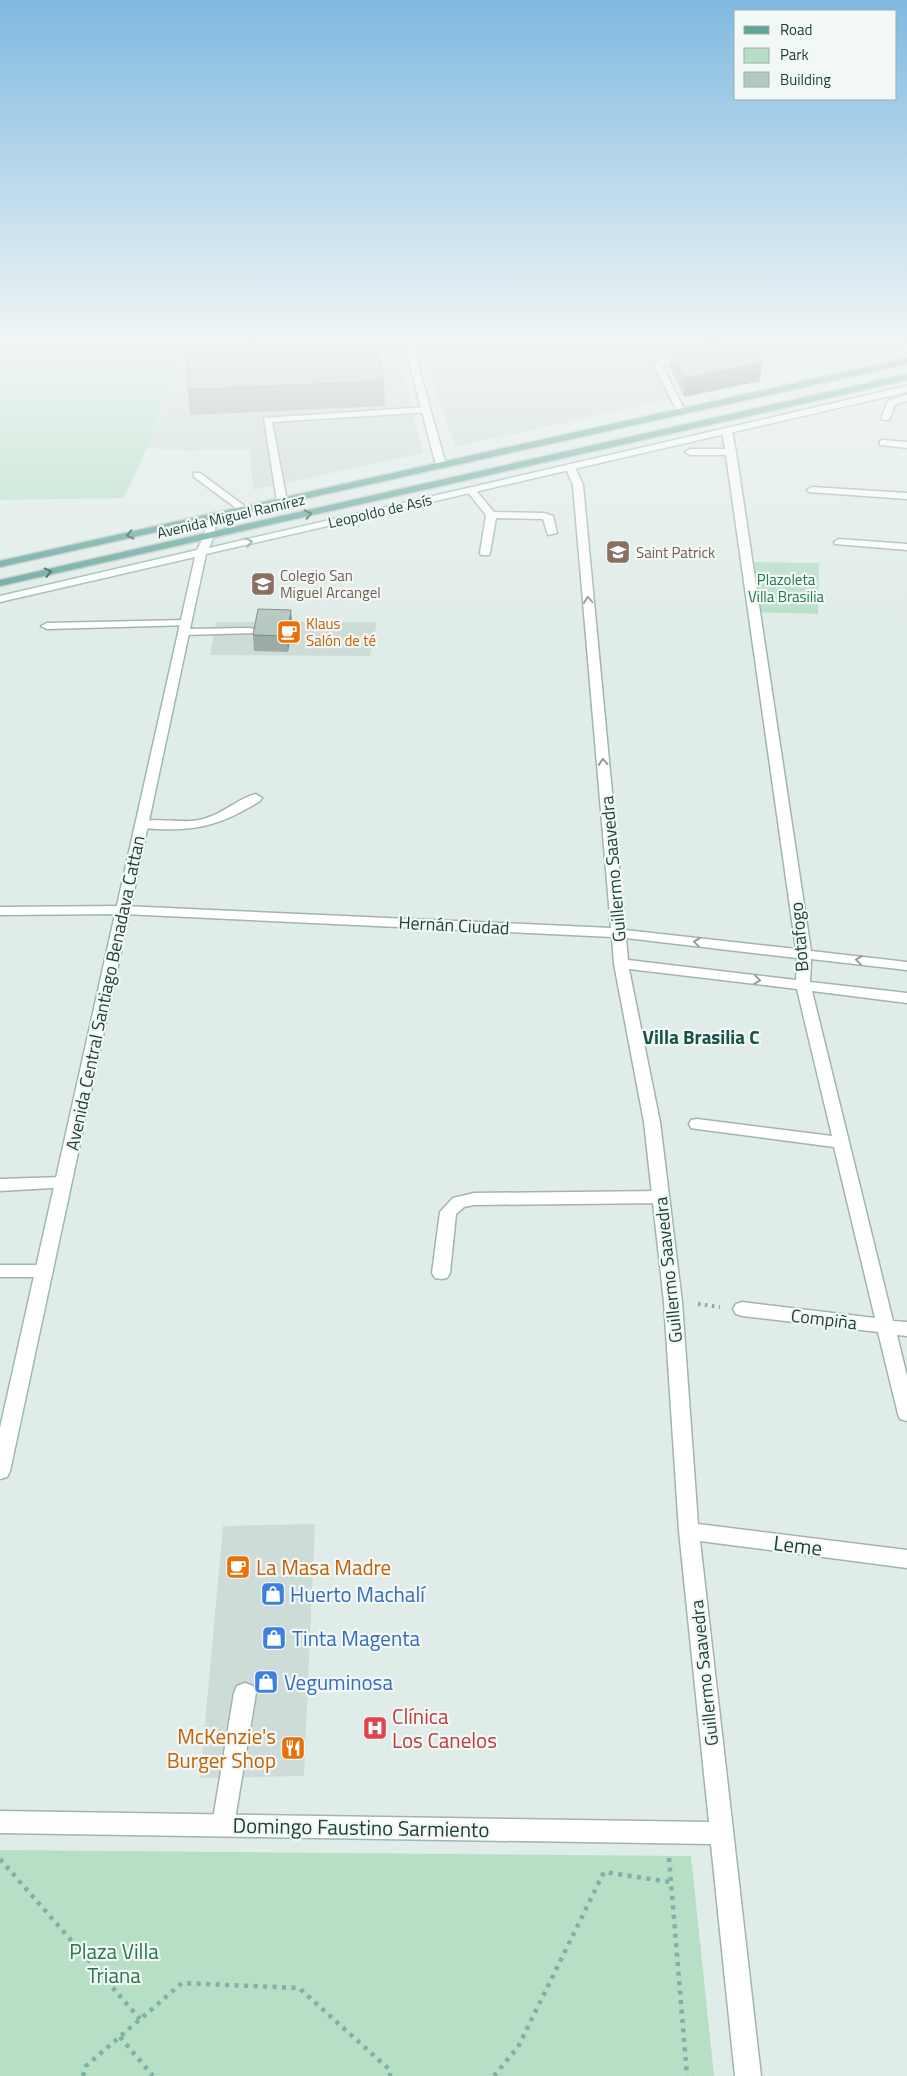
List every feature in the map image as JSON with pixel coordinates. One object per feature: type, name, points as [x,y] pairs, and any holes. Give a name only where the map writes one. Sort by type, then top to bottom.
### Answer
[{"type":"main road","name":"Avenida Miguel Ramírez","points":[[0,564],[566,437]]},
{"type":"main road","name":"Avenida Miguel Ramírez","points":[[0,583],[644,437]]},
{"type":"main road","points":[[341,506],[369,490],[441,465]]},
{"type":"street","points":[[270,437],[282,500]]},
{"type":"street","points":[[433,437],[441,465]]},
{"type":"street","name":"Leopoldo de Asís","points":[[0,599],[701,437]]},
{"type":"street","name":"Botafogo","points":[[728,437],[804,954],[803,985],[843,1143],[907,1414]]},
{"type":"street","points":[[883,443],[907,445]]},
{"type":"street","points":[[690,452],[731,452]]},
{"type":"street","name":"Guillermo Saavedra","points":[[570,467],[578,485],[621,964],[652,1122],[673,1302],[689,1531],[748,2076]]},
{"type":"street","points":[[197,474],[243,509]]},
{"type":"street","points":[[471,490],[490,515],[485,553]]},
{"type":"street","points":[[812,490],[907,496]]},
{"type":"street","points":[[490,515],[544,516],[549,518],[552,533]]},
{"type":"street","name":"Avenida Central Santiago Benadava Cattan","points":[[0,1471],[201,553],[209,536],[212,517]]},
{"type":"street","points":[[839,542],[907,547]]},
{"type":"street","points":[[47,626],[185,627],[250,632]]},
{"type":"street","points":[[142,824],[179,825],[207,822],[224,816],[256,798]]},
{"type":"street","name":"Hernán Ciudad","points":[[0,911],[123,910],[618,933],[907,966]]},
{"type":"street","points":[[621,964],[907,998]]},
{"type":"street","points":[[697,1124],[843,1143]]},
{"type":"street","points":[[0,1185],[63,1183]]},
{"type":"street","points":[[441,1273],[448,1212],[459,1202],[474,1199],[661,1197]]},
{"type":"street","points":[[0,1271],[44,1270]]},
{"type":"street","name":"Compiña","points":[[742,1309],[907,1329]]},
{"type":"street","name":"Leme","points":[[689,1531],[907,1559]]},
{"type":"street","points":[[223,1825],[245,1693]]},
{"type":"street","name":"Domingo Faustino Sarmiento","points":[[0,1822],[721,1833]]},
{"type":"path","points":[[673,1302],[742,1309]]},
{"type":"path","points":[[667,1832],[688,2076]]},
{"type":"path","points":[[0,1859],[140,2019]]},
{"type":"path","points":[[494,2076],[518,2048],[604,1872],[670,1882]]},
{"type":"path","points":[[84,2076],[86,2066],[182,1983],[299,1988],[390,2070],[390,2076]]},
{"type":"path","points":[[120,2037],[152,2076]]},
{"type":"shaded area","points":[[151,437],[419,437],[423,453],[253,490],[250,449],[189,451],[147,448]]},
{"type":"shaded area","points":[[451,437],[501,437],[455,447]]},
{"type":"shaded area","points":[[216,622],[377,622],[370,656],[210,655]]},
{"type":"shaded area","points":[[315,1524],[304,1776],[200,1778],[223,1526]]},
{"type":"green space","points":[[0,437],[150,437],[124,498],[0,500]]},
{"type":"green space","name":"Plazoleta Villa Brasilia","points":[[751,562],[819,563],[818,614],[758,612]]},
{"type":"green space","name":"Plaza Villa Triana","points":[[0,1850],[691,1856],[714,2076],[0,2076]]},
{"type":"building","points":[[258,609],[291,610],[287,636],[253,635]]},
{"type":"place","name":"Saint Patrick","points":[[618,552]]},
{"type":"place","name":"Colegio San Miguel Arcangel","points":[[263,584]]},
{"type":"place","name":"Klaus Salón de té","points":[[289,632]]},
{"type":"place","name":"La Masa Madre","points":[[238,1567]]},
{"type":"place","name":"Huerto Machalí","points":[[273,1594]]},
{"type":"place","name":"Tinta Magenta","points":[[274,1638]]},
{"type":"place","name":"Veguminosa","points":[[266,1682]]},
{"type":"place","name":"Clínica Los Canelos","points":[[375,1728]]},
{"type":"place","name":"McKenzie's Burger Shop","points":[[293,1748]]},
{"type":"district","name":"Villa Brasilia C","points":[[701,1036]]}]
